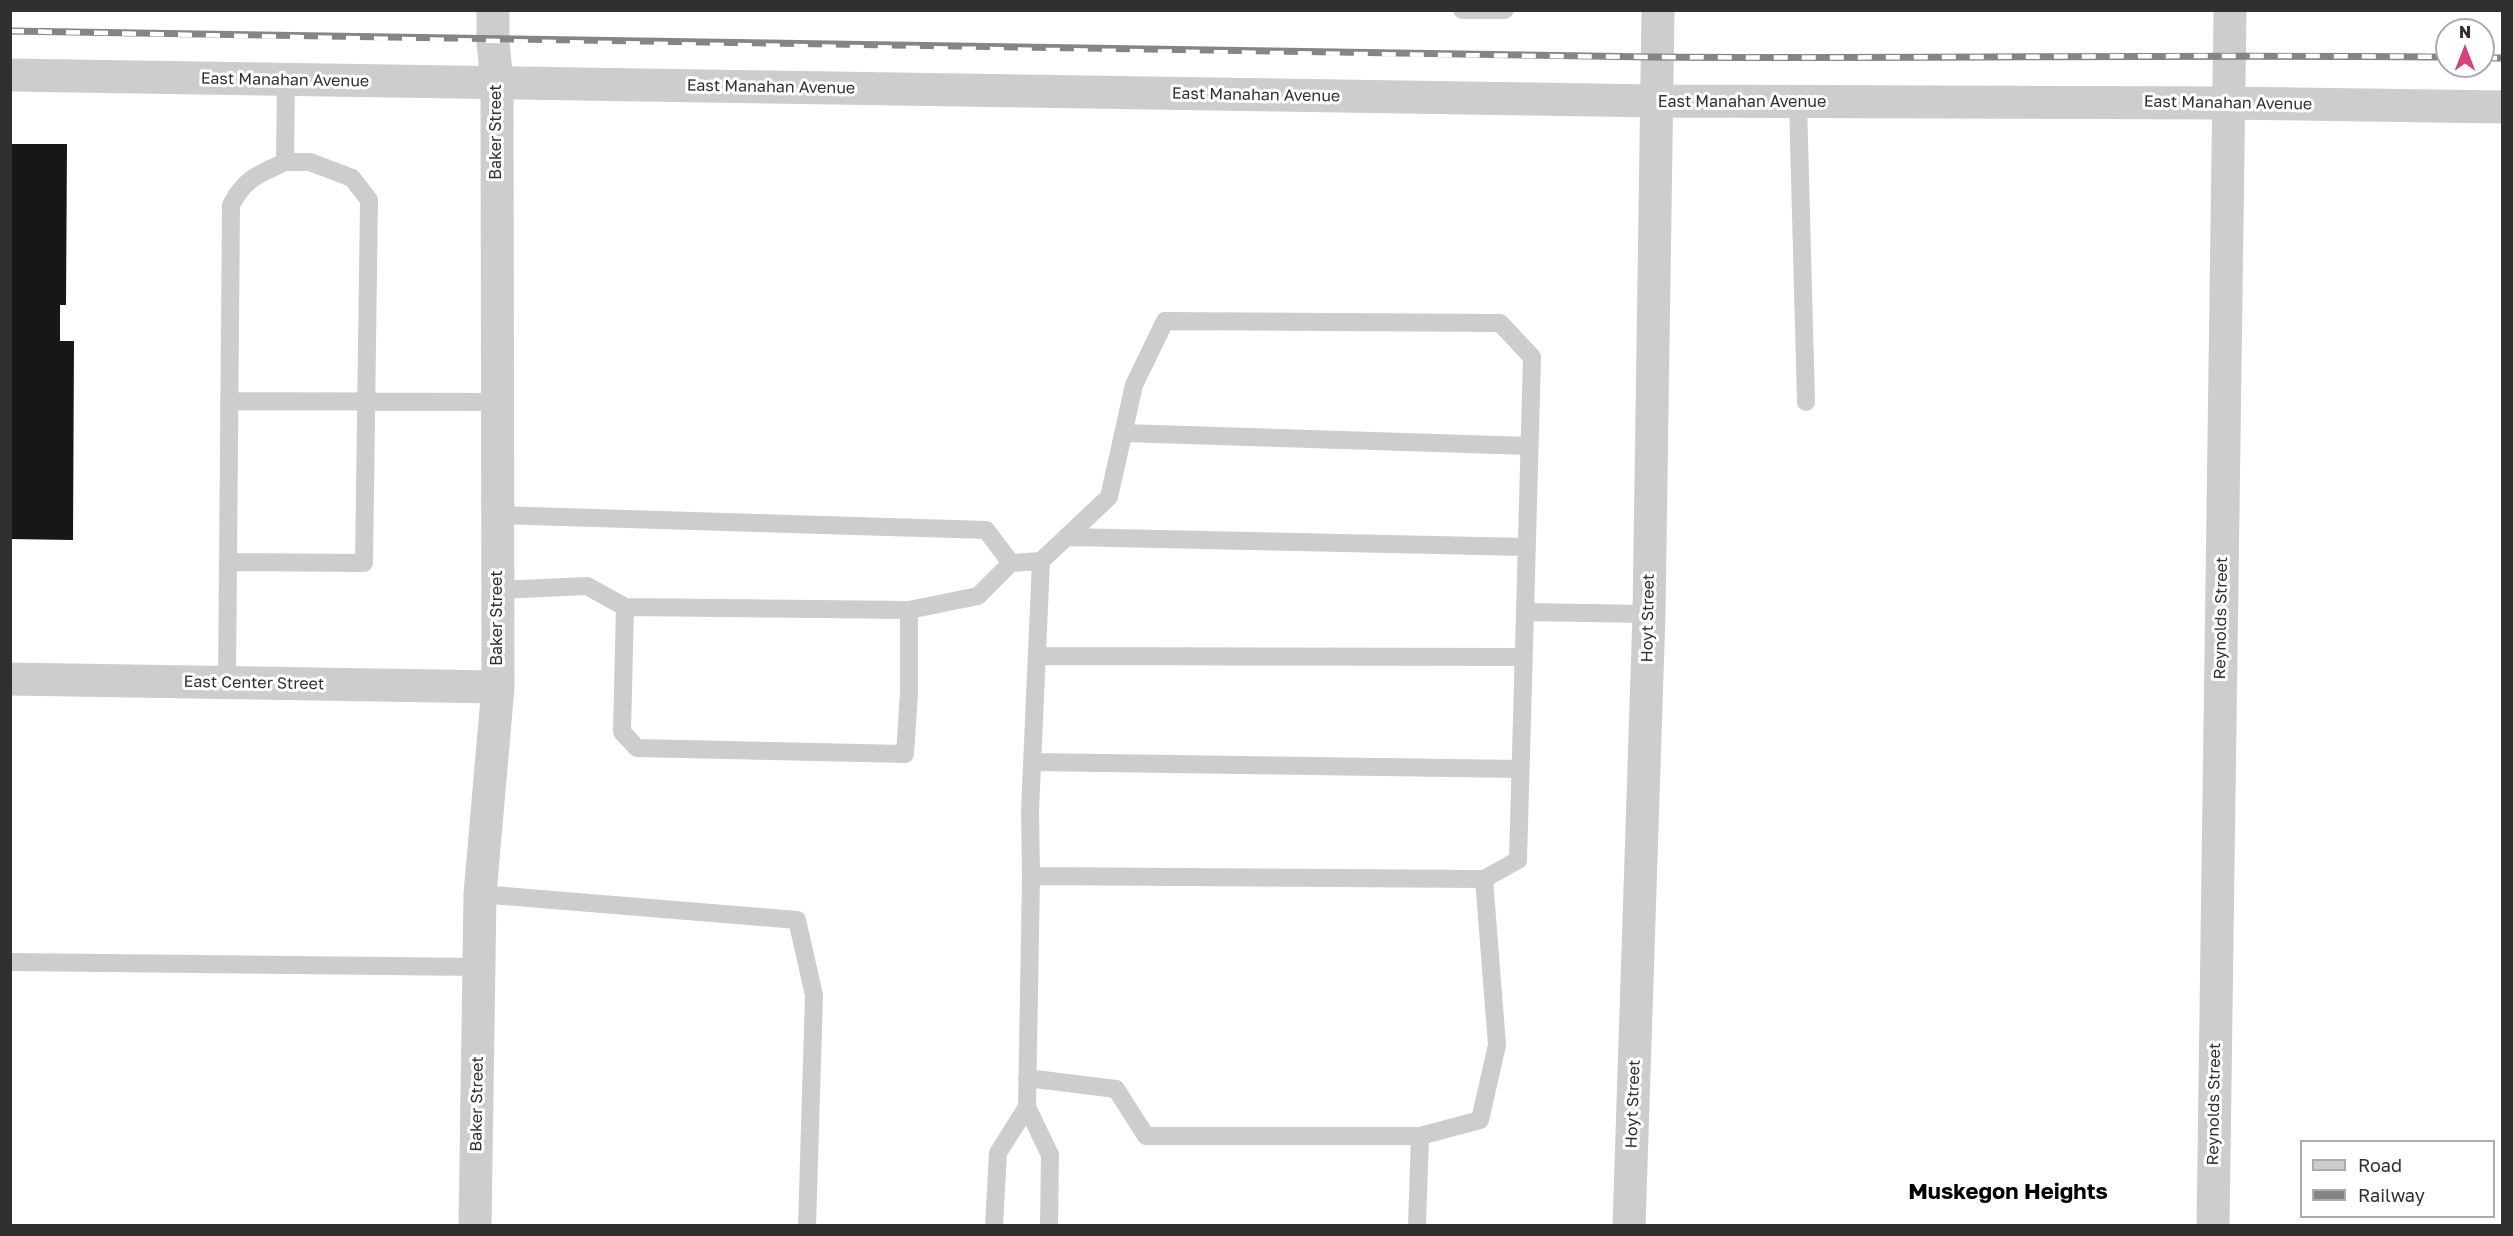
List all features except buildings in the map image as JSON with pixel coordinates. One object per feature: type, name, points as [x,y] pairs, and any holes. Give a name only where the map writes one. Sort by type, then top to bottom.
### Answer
[{"type":"street","name":"Baker Street","points":[[475,1226],[480,894],[498,687],[497,83],[493,42],[494,10]]},
{"type":"street","name":"Hoyt Street","points":[[1629,1226],[1649,614],[1658,10]]},
{"type":"street","name":"Reynolds Street","points":[[2213,1226],[2230,10]]},
{"type":"street","name":"East Manahan Avenue","points":[[10,75],[1657,101],[2228,103],[2502,107]]},
{"type":"street","name":"East Center Street","points":[[10,679],[498,687]]},
{"type":"lane","points":[[1462,10],[1504,10]]},
{"type":"lane","points":[[285,162],[286,80]]},
{"type":"lane","points":[[1798,102],[1806,402]]},
{"type":"lane","points":[[227,682],[229,401],[231,205],[240,187],[256,176],[285,162],[310,162],[352,178],[369,200],[364,563],[228,562]]},
{"type":"lane","points":[[498,590],[587,586],[625,607],[909,610],[978,596],[1011,563],[1041,561],[1109,497],[1134,385],[1165,321],[1500,324],[1532,357],[1518,860],[1484,879],[1031,876]]},
{"type":"lane","points":[[229,401],[497,402]]},
{"type":"lane","points":[[1124,433],[1529,446]]},
{"type":"lane","points":[[497,515],[986,531],[1011,563]]},
{"type":"lane","points":[[1066,537],[1526,547]]},
{"type":"lane","points":[[1041,561],[1030,810],[1027,1107],[1050,1155],[1049,1226]]},
{"type":"lane","points":[[625,607],[622,732],[637,748],[905,754],[909,693],[909,610]]},
{"type":"lane","points":[[1525,612],[1649,614]]},
{"type":"lane","points":[[1037,656],[1524,657]]},
{"type":"lane","points":[[1032,762],[1520,769]]},
{"type":"lane","points":[[1027,1078],[1116,1089],[1146,1136],[1420,1136],[1480,1120],[1497,1045],[1484,879]]},
{"type":"lane","points":[[480,894],[797,920],[814,995],[807,1226]]},
{"type":"lane","points":[[10,962],[479,967]]},
{"type":"lane","points":[[994,1226],[998,1153],[1027,1107]]},
{"type":"lane","points":[[1418,1226],[1420,1136]]},
{"type":"railway","points":[[10,31],[831,47],[1446,55],[2435,57]]},
{"type":"railway","points":[[2495,58],[2502,58]]},
{"type":"district","name":"Muskegon Heights","points":[[2008,1192]]}]
